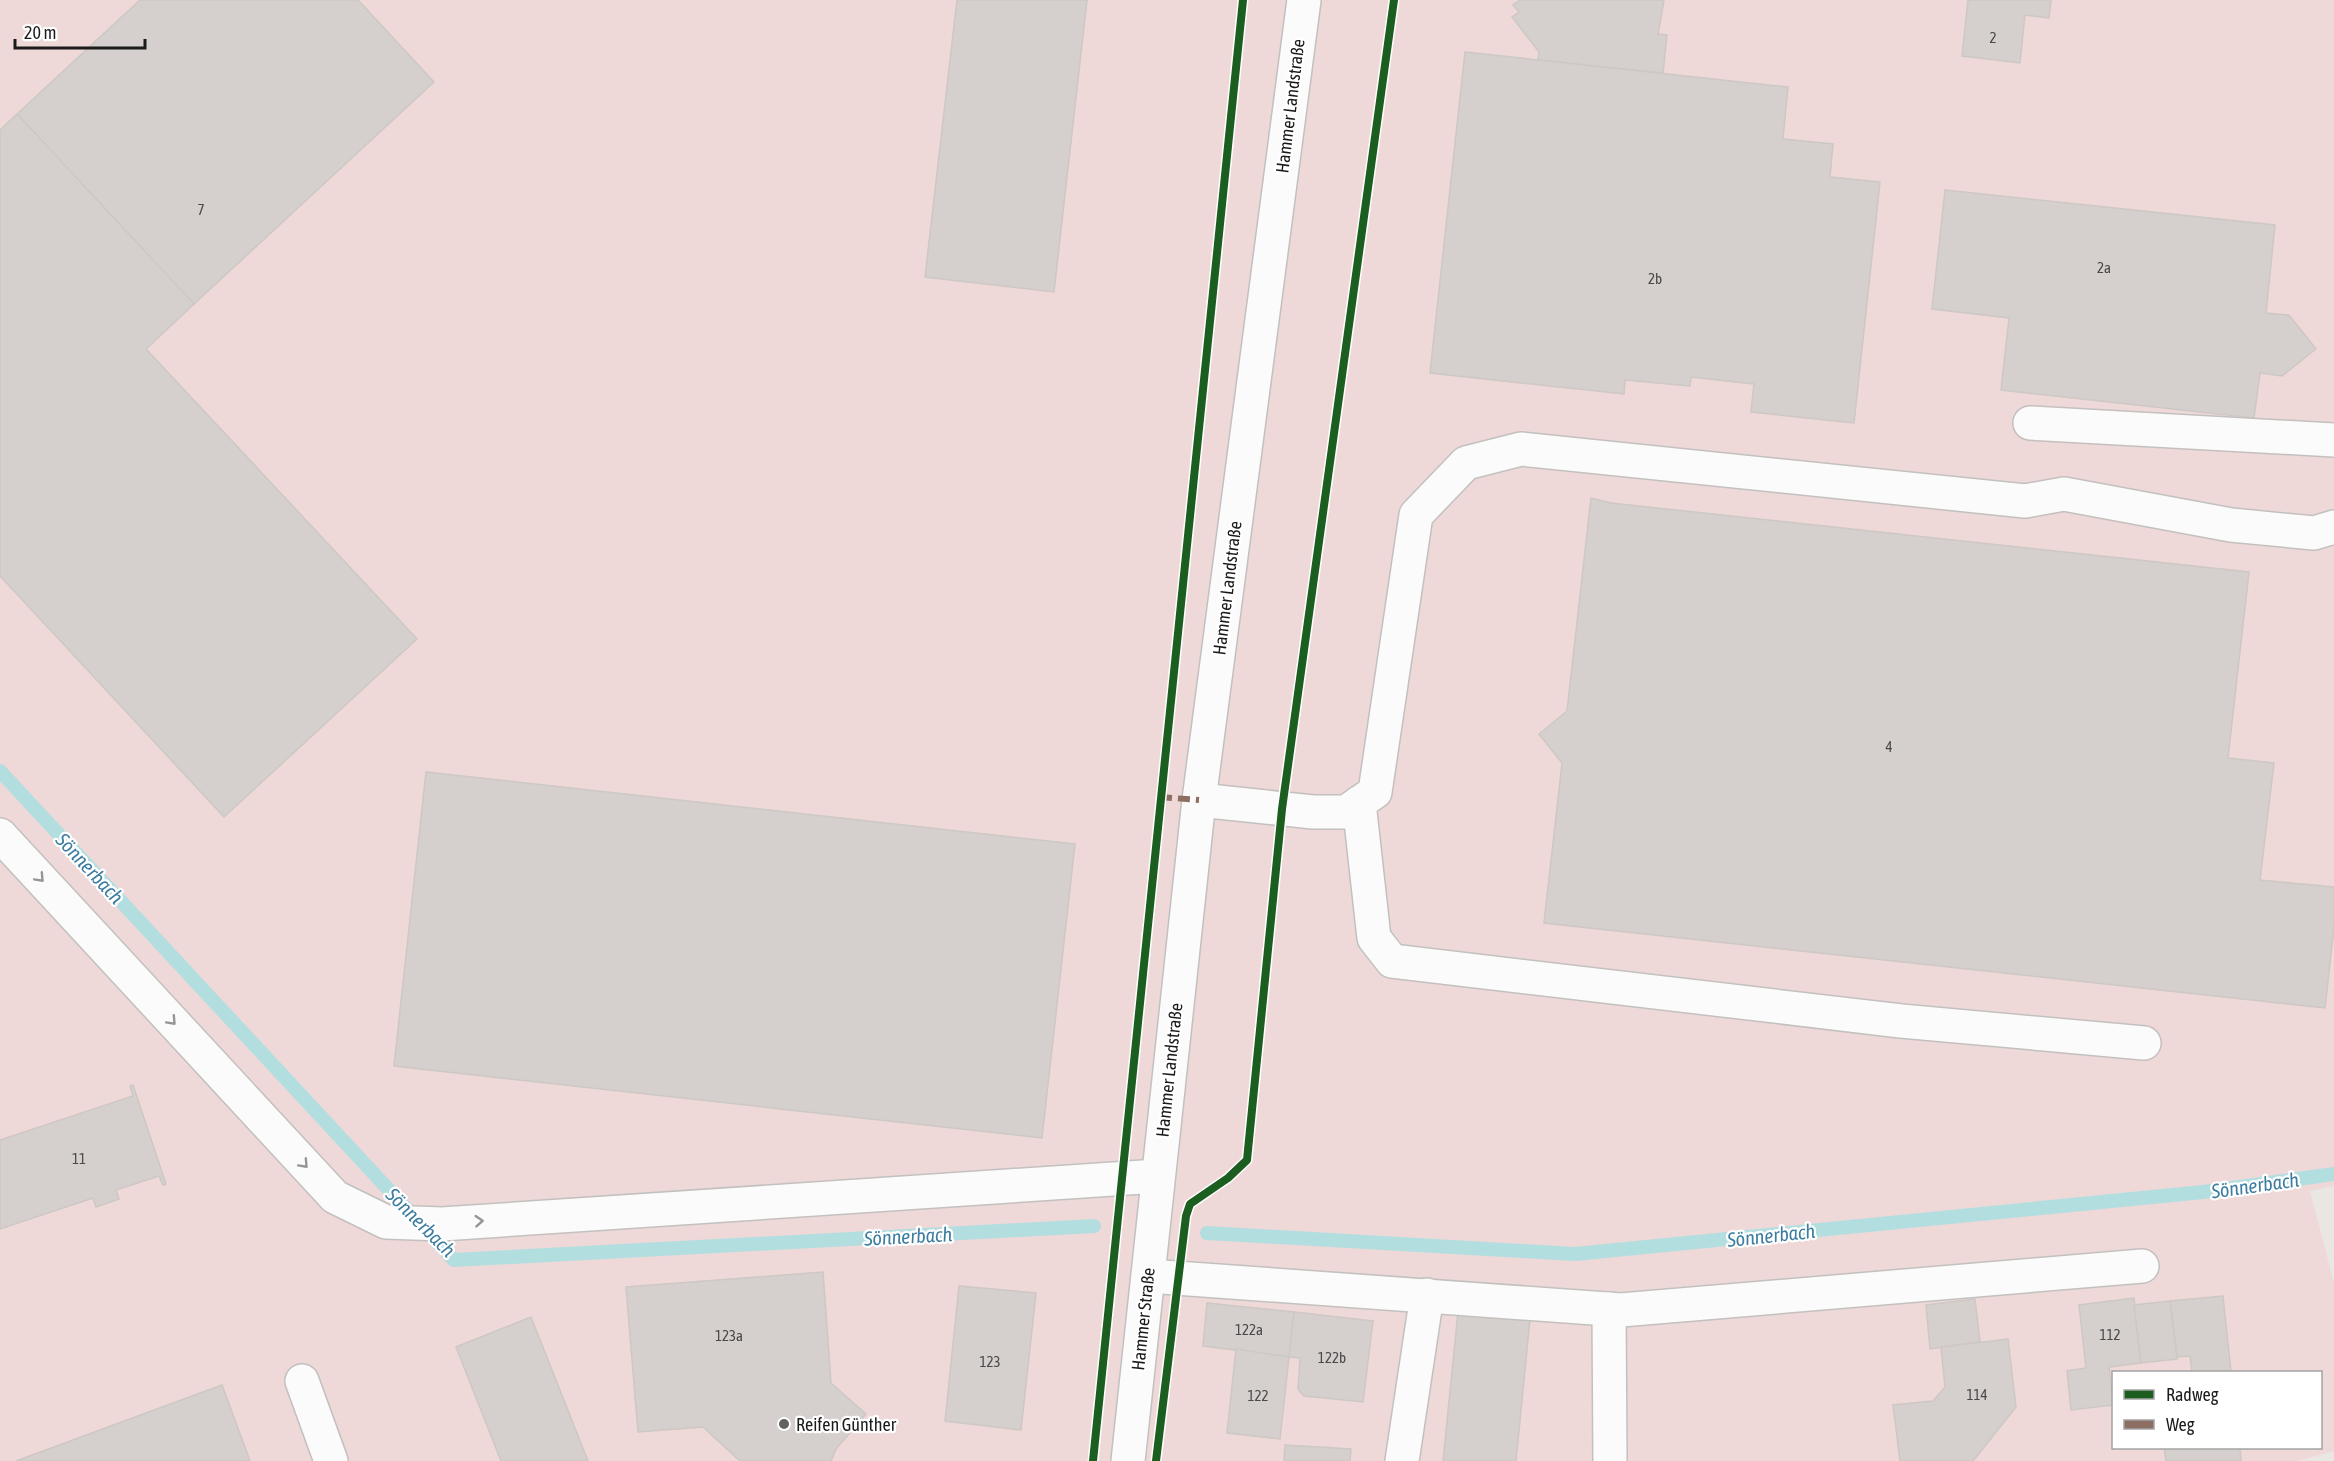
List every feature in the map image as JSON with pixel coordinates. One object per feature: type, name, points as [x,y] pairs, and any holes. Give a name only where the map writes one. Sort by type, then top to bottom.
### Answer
[{"type":"street","name":"Hammer Landstraße","points":[[1158,1176],[1199,800],[1304,0]]},
{"type":"street","points":[[2030,423],[2334,440]]},
{"type":"street","points":[[1199,800],[1313,812],[1346,812],[1376,792],[1416,515],[1466,463],[1521,449],[2025,501],[2064,494],[2231,525],[2302,532],[2314,533],[2334,526]]},
{"type":"street","points":[[1359,803],[1374,938],[1392,961],[1902,1021],[2144,1043]]},
{"type":"street","points":[[0,835],[334,1197],[386,1222],[442,1224],[1158,1176]]},
{"type":"street","name":"Hammer Straße","points":[[1128,1461],[1158,1176]]},
{"type":"street","points":[[1148,1276],[1621,1310],[2142,1266]]},
{"type":"street","points":[[1402,1461],[1427,1295]]},
{"type":"street","points":[[1609,1309],[1610,1461]]},
{"type":"street","points":[[302,1381],[331,1461]]},
{"type":"shaded area","points":[[0,0],[2334,0],[2334,1186],[2310,1191],[2334,1283],[2334,1451],[2297,1461],[0,1461]]},
{"type":"building","points":[[140,0],[358,0],[434,82],[194,304],[17,114]]},
{"type":"building","points":[[957,0],[1087,0],[1054,292],[925,277]]},
{"type":"building","points":[[1520,0],[1664,0],[1658,34],[1667,35],[1663,73],[1538,60],[1539,52],[1512,17],[1519,12],[1513,5]]},
{"type":"building","points":[[1968,0],[2051,0],[2049,18],[2025,15],[2020,63],[1962,56]]},
{"type":"building","points":[[1465,52],[1788,87],[1783,139],[1833,144],[1830,177],[1880,182],[1854,423],[1751,412],[1754,384],[1691,377],[1690,386],[1625,380],[1624,394],[1430,373]]},
{"type":"building","points":[[17,114],[194,304],[146,349],[417,639],[224,817],[0,576],[0,130]]},
{"type":"building","points":[[1945,190],[2275,225],[2266,313],[2289,315],[2316,349],[2282,376],[2260,373],[2254,418],[2001,390],[2009,318],[1932,309]]},
{"type":"building","points":[[1591,498],[1611,503],[2249,572],[2228,758],[2274,763],[2260,880],[2334,887],[2334,927],[2325,1008],[1544,923],[1562,763],[1539,734],[1567,711]]},
{"type":"building","points":[[426,772],[1075,844],[1042,1138],[394,1066]]},
{"type":"building","points":[[133,1085],[166,1184],[163,1185],[159,1176],[116,1190],[119,1199],[96,1207],[93,1198],[0,1229],[0,1140],[133,1096],[130,1086]]},
{"type":"building","points":[[823,1272],[831,1383],[866,1414],[836,1449],[831,1461],[740,1461],[703,1427],[638,1432],[626,1287]]},
{"type":"building","points":[[959,1286],[1036,1293],[1021,1430],[945,1421]]},
{"type":"building","points":[[2223,1296],[2231,1371],[2192,1371],[2190,1356],[2177,1357],[2170,1301]]},
{"type":"building","points":[[2134,1298],[2141,1363],[2109,1367],[2112,1405],[2071,1410],[2067,1371],[2086,1368],[2079,1305]]},
{"type":"building","points":[[1975,1299],[1980,1342],[1930,1349],[1926,1305]]},
{"type":"building","points":[[2170,1301],[2177,1359],[2141,1363],[2134,1305]]},
{"type":"building","points":[[1207,1303],[1294,1312],[1289,1357],[1203,1346]]},
{"type":"building","points":[[1294,1312],[1373,1321],[1363,1402],[1304,1396],[1298,1389],[1300,1358],[1289,1357]]},
{"type":"building","points":[[1458,1312],[1530,1319],[1516,1461],[1443,1461]]},
{"type":"building","points":[[531,1317],[588,1461],[501,1461],[456,1347]]},
{"type":"building","points":[[2008,1339],[2016,1407],[1973,1461],[1900,1461],[1893,1405],[1933,1401],[1945,1387],[1941,1347]]},
{"type":"building","points":[[1236,1349],[1289,1357],[1280,1439],[1227,1433]]},
{"type":"building","points":[[222,1385],[250,1461],[16,1461]]},
{"type":"building","points":[[1285,1445],[1351,1449],[1350,1461],[1284,1461]]},
{"type":"building","points":[[2164,1449],[2240,1449],[2241,1461],[2166,1461]]},
{"type":"waterway","name":"Sönnerbach","points":[[0,771],[454,1260],[1094,1226]]},
{"type":"waterway","name":"Sönnerbach","points":[[1207,1233],[1575,1254],[2203,1192],[2334,1174]]},
{"type":"marked path","points":[[1160,797],[1199,800]]},
{"type":"cycle path","points":[[1093,1461],[1243,0]]},
{"type":"cycle path","points":[[1156,1461],[1186,1216],[1190,1204],[1228,1178],[1247,1160],[1282,809],[1394,0]]},
{"type":"place","name":"Reifen Günther","points":[[784,1424]]}]
